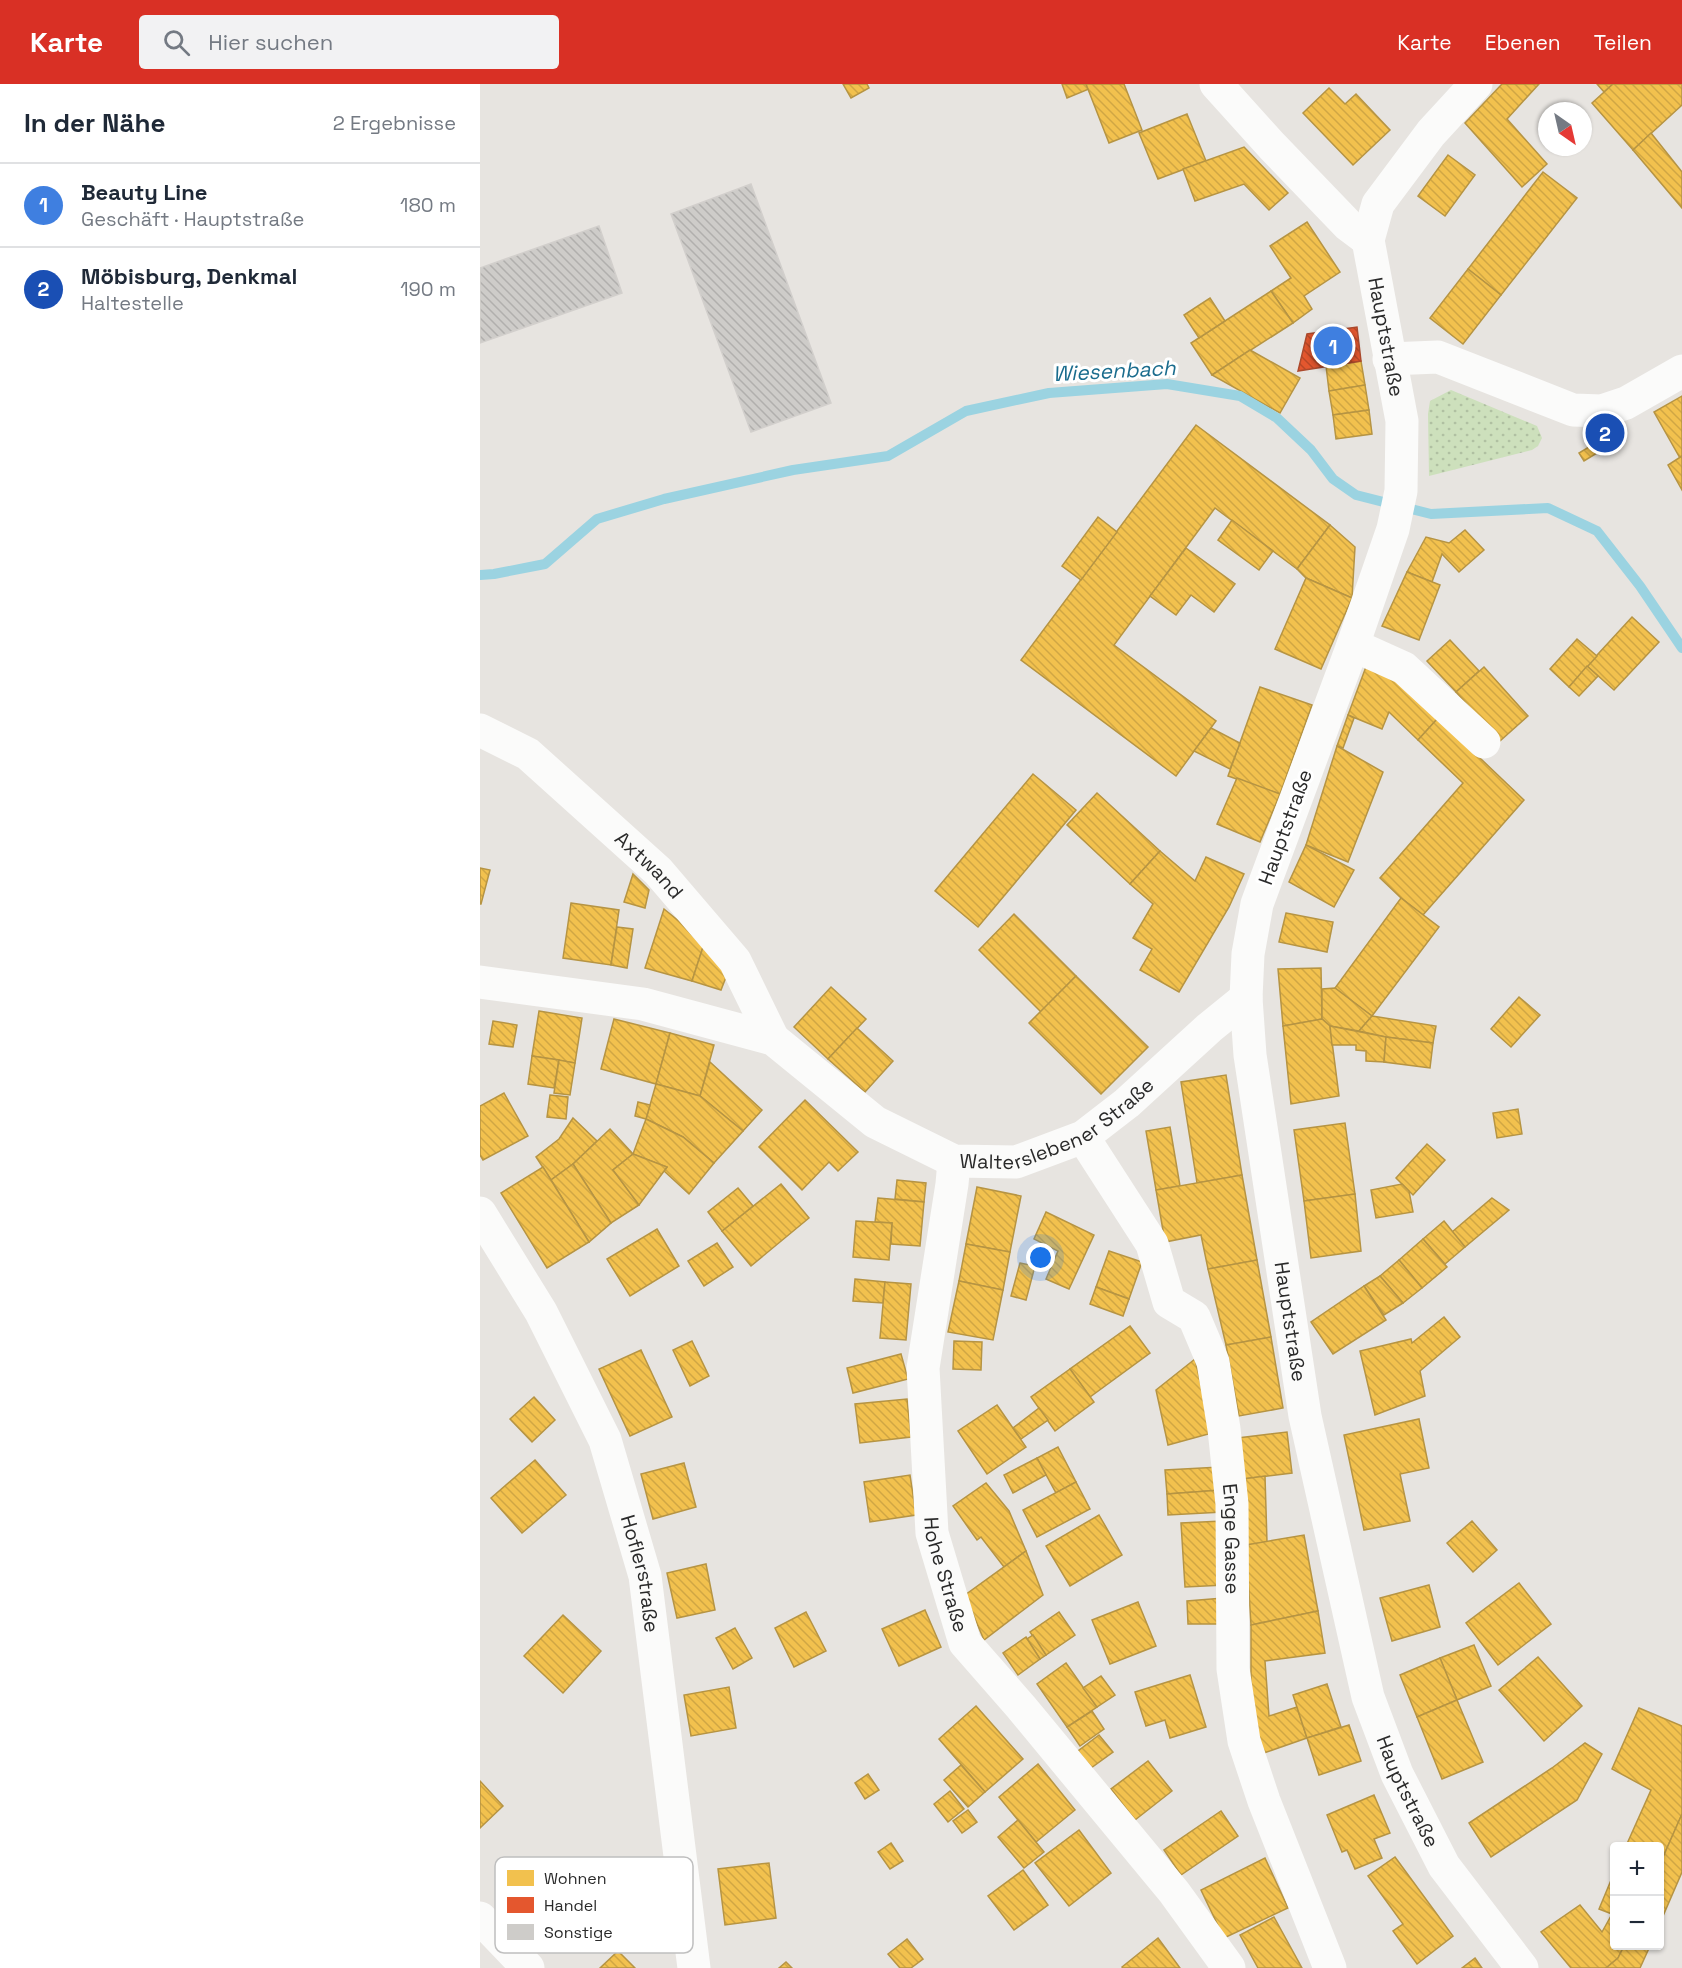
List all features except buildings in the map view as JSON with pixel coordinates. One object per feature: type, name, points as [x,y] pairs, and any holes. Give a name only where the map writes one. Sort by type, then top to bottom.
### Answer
[{"type":"street","points":[[1216,84],[1341,217],[1368,240],[1378,204],[1431,133],[1476,84]]},
{"type":"street","name":"Hauptstraße","points":[[1368,240],[1402,421],[1401,492],[1393,529],[1353,645],[1257,904],[1248,954],[1246,998],[1250,1055],[1305,1416],[1368,1697],[1397,1774],[1444,1866],[1522,1968]]},
{"type":"street","points":[[1389,359],[1438,357],[1573,410],[1602,411],[1626,403],[1682,371]]},
{"type":"street","points":[[1353,645],[1404,668],[1484,742]]},
{"type":"street","name":"Axtwand","points":[[480,730],[528,754],[658,871],[735,961],[773,1039]]},
{"type":"street","name":"Walterslebener Straße","points":[[480,982],[643,1004],[773,1039],[875,1122],[954,1161],[1016,1162],[1083,1137],[1127,1103],[1209,1028],[1246,998]]},
{"type":"street","name":"Enge Gasse","points":[[1083,1137],[1152,1244],[1169,1302],[1194,1317],[1213,1362],[1233,1504],[1233,1669],[1244,1741],[1264,1801],[1330,1968]]},
{"type":"street","name":"Hohe Straße","points":[[954,1161],[923,1368],[932,1533],[964,1643],[1021,1707],[1174,1892],[1229,1968]]},
{"type":"street","name":"Hoflerstraße","points":[[480,1213],[541,1312],[605,1440],[645,1576],[680,1857]]},
{"type":"street","points":[[480,1918],[495,1934]]},
{"type":"street","points":[[514,1953],[528,1968]]},
{"type":"street","name":"Hoflerstraße","points":[[692,1953],[694,1968]]},
{"type":"green space","points":[[1451,390],[1537,426],[1542,438],[1538,446],[1532,450],[1429,476],[1428,414],[1430,401]]},
{"type":"waterway","name":"Wiesenbach","points":[[480,575],[545,564],[597,519],[664,499],[793,470],[888,456],[966,411],[1049,393],[1167,384],[1240,396],[1277,418],[1311,450],[1333,479],[1356,495],[1431,514],[1548,508],[1597,531],[1640,586],[1682,648]]},
{"type":"place","name":"Beauty Line","points":[[1333,346]]},
{"type":"place","name":"Möbisburg, Denkmal","points":[[1605,433]]}]
